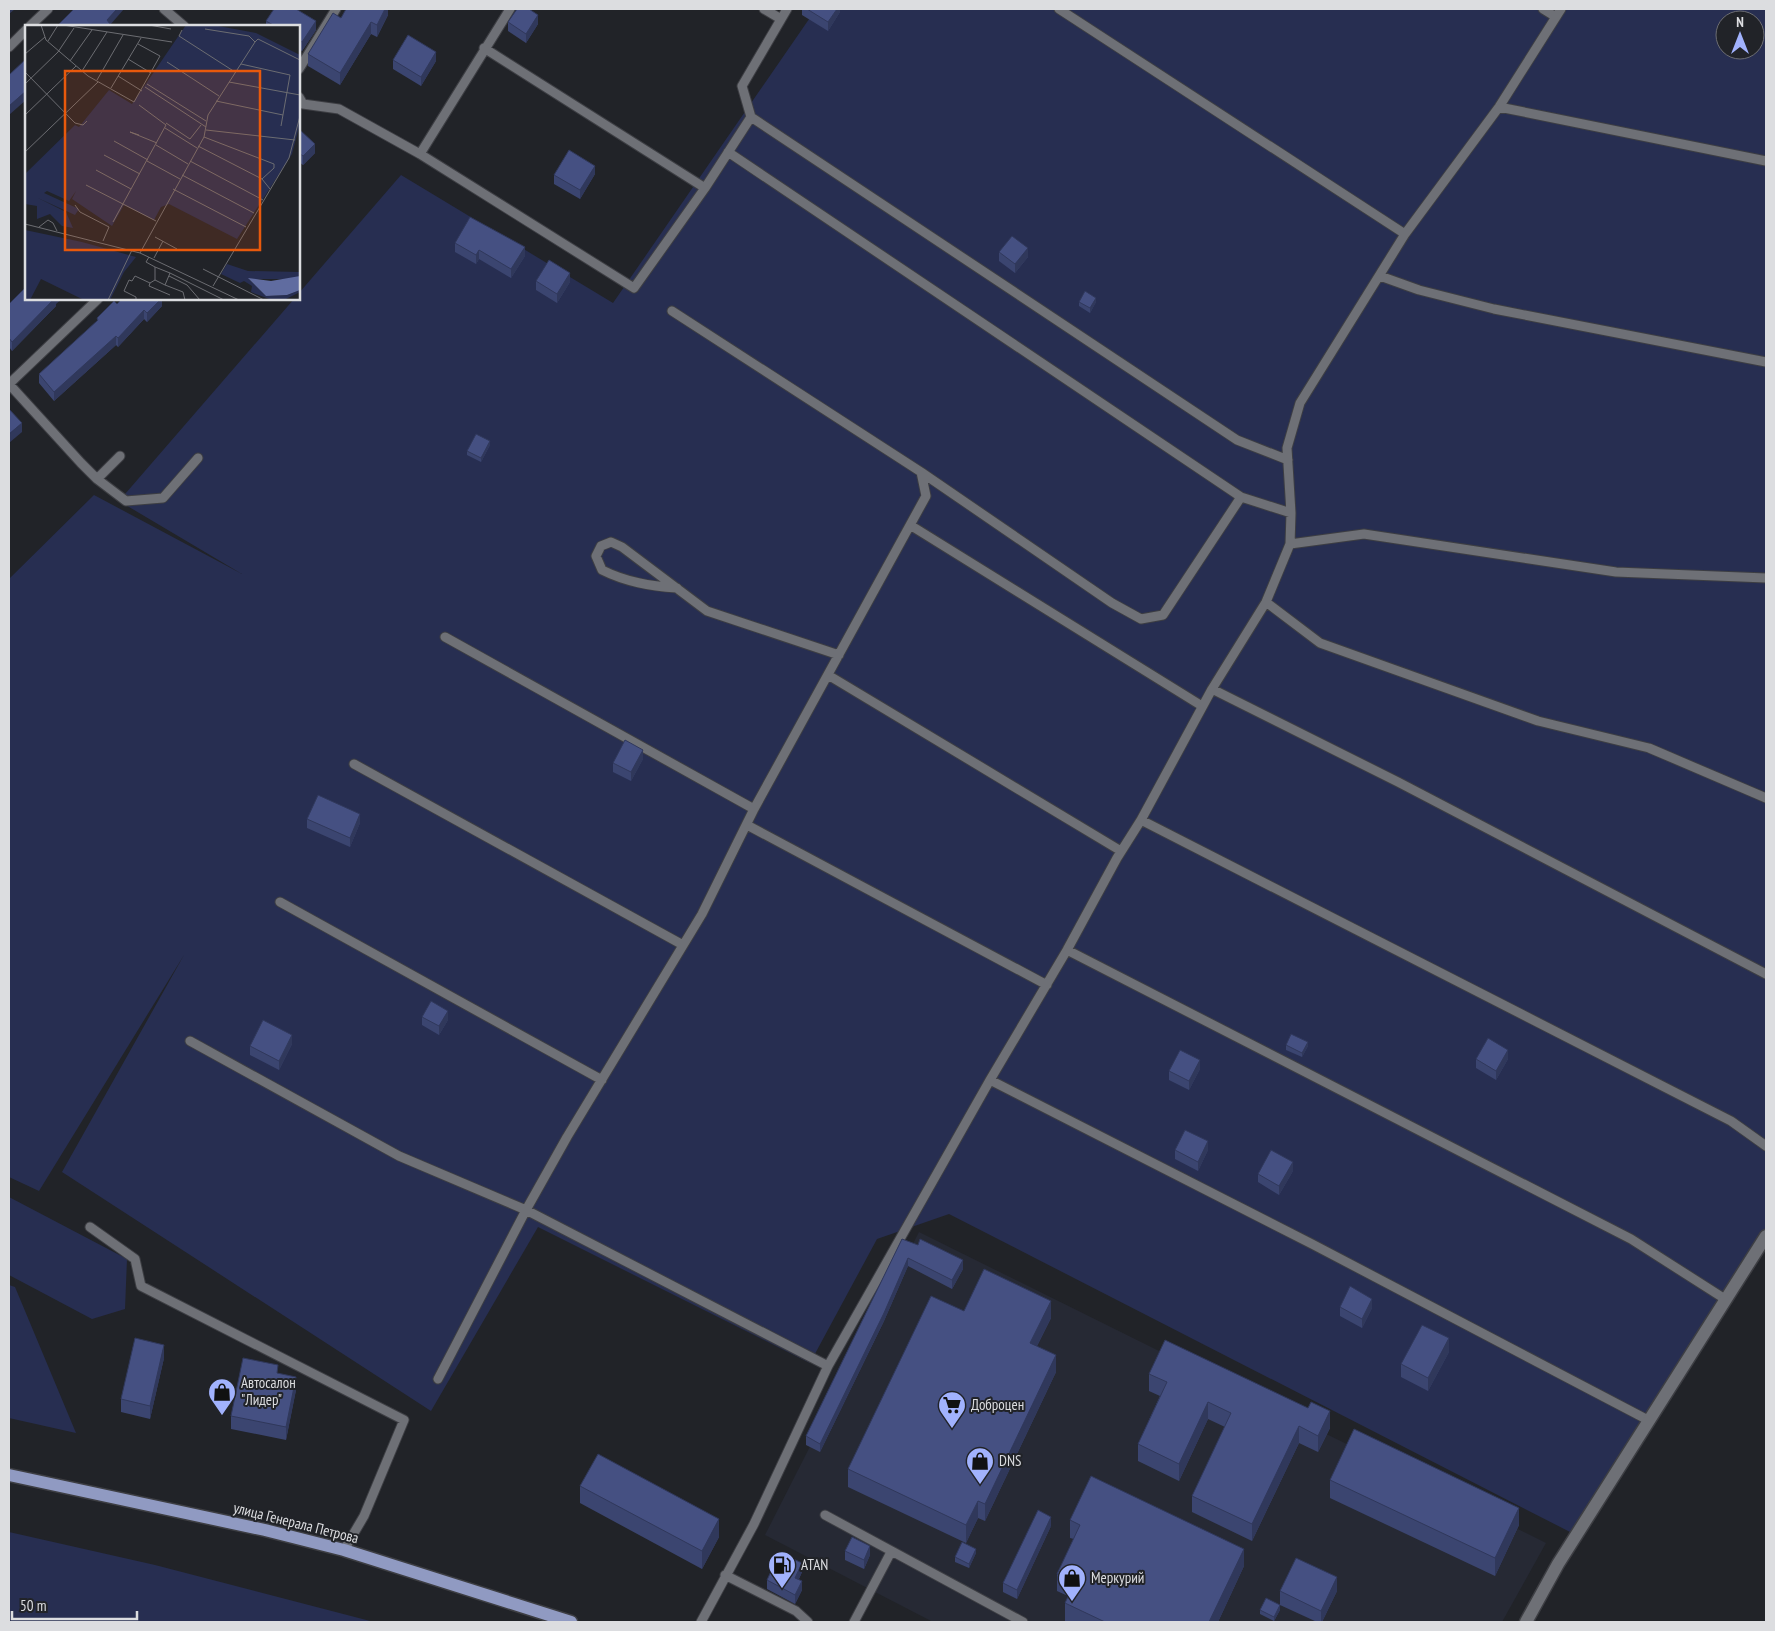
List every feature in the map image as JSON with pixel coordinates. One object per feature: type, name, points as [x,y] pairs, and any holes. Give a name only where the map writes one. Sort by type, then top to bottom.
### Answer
[{"type":"main road","name":"улица Генерала Петрова","points":[[9,1475],[265,1530],[344,1550],[571,1622]]},
{"type":"street","points":[[1526,1622],[1558,1564],[1766,1236]]},
{"type":"lane","points":[[31,25],[48,9]]},
{"type":"lane","points":[[164,9],[183,25]]},
{"type":"lane","points":[[300,67],[336,9]]},
{"type":"lane","points":[[420,154],[484,48],[510,9]]},
{"type":"lane","points":[[764,9],[781,19]]},
{"type":"lane","points":[[787,9],[742,86],[751,117],[1237,440],[1288,460]]},
{"type":"lane","points":[[1059,9],[1405,234]]},
{"type":"lane","points":[[1543,9],[1556,17]]},
{"type":"lane","points":[[701,1622],[754,1524],[828,1366],[990,1080],[1067,950],[1121,851],[1141,820],[1202,706],[1266,602],[1290,544],[1291,513],[1287,448],[1300,403],[1405,234],[1499,107],[1561,9]]},
{"type":"lane","points":[[9,47],[25,31]]},
{"type":"lane","points":[[484,48],[706,188]]},
{"type":"lane","points":[[300,103],[339,109],[420,154],[634,288],[706,188],[751,117]]},
{"type":"lane","points":[[1499,107],[1766,161]]},
{"type":"lane","points":[[728,152],[1241,497],[1291,513]]},
{"type":"lane","points":[[1380,276],[1419,290],[1494,309],[1766,362]]},
{"type":"lane","points":[[97,300],[9,384],[80,463],[97,479],[126,501],[163,498],[198,458]]},
{"type":"lane","points":[[672,312],[921,472],[1112,603],[1141,619],[1163,615],[1241,497]]},
{"type":"lane","points":[[97,479],[120,456]]},
{"type":"lane","points":[[438,1378],[526,1210],[702,914],[754,809],[926,496],[921,472]]},
{"type":"lane","points":[[910,525],[1202,706]]},
{"type":"lane","points":[[1290,544],[1364,534],[1616,572],[1766,578]]},
{"type":"lane","points":[[677,588],[644,585],[613,576],[602,570],[596,556],[601,546],[612,542],[622,547],[677,588],[707,611],[839,654]]},
{"type":"lane","points":[[1266,602],[1320,643],[1538,721],[1649,748],[1766,798]]},
{"type":"lane","points":[[445,637],[754,809]]},
{"type":"lane","points":[[828,675],[1121,851]]},
{"type":"lane","points":[[1212,689],[1407,787],[1766,974]]},
{"type":"lane","points":[[354,764],[683,945]]},
{"type":"lane","points":[[1141,820],[1722,1116],[1766,1146]]},
{"type":"lane","points":[[747,825],[1047,985]]},
{"type":"lane","points":[[280,902],[602,1080]]},
{"type":"lane","points":[[1067,950],[1631,1239],[1725,1299]]},
{"type":"lane","points":[[190,1041],[399,1156],[526,1210],[828,1366]]},
{"type":"lane","points":[[990,1080],[1312,1244],[1648,1420]]},
{"type":"lane","points":[[90,1227],[135,1259],[141,1286],[404,1420],[364,1516],[344,1550]]},
{"type":"lane","points":[[825,1515],[1023,1622]]},
{"type":"lane","points":[[854,1622],[891,1552]]},
{"type":"lane","points":[[725,1575],[796,1611],[808,1622]]},
{"type":"shaded area","points":[[816,9],[1766,9],[1766,1230],[1572,1533],[949,1214],[877,1239],[810,1363],[538,1227],[431,1411],[62,1172],[184,955],[39,1191],[9,1177],[9,579],[94,495],[242,574],[119,501],[293,300],[300,300],[300,292],[401,175],[613,303]]},
{"type":"shaded area","points":[[9,1197],[127,1259],[125,1309],[92,1319],[9,1275]]},
{"type":"shaded area","points":[[919,1232],[1546,1543],[1502,1622],[933,1622],[765,1535]]},
{"type":"shaded area","points":[[9,1285],[15,1287],[76,1433],[9,1418]]},
{"type":"shaded area","points":[[9,1532],[155,1565],[374,1622],[9,1622]]},
{"type":"building","points":[[74,9],[117,9],[107,20],[109,25],[58,25]]},
{"type":"building","points":[[274,9],[296,9],[316,21],[302,42],[300,41],[300,25],[273,25],[266,21]]},
{"type":"building","points":[[346,9],[385,9],[377,25],[371,22],[340,73],[308,54],[333,13],[341,18]]},
{"type":"building","points":[[517,9],[529,9],[538,15],[526,34],[508,22]]},
{"type":"building","points":[[807,9],[837,9],[828,22]]},
{"type":"building","points":[[408,35],[436,52],[421,77],[393,60]]},
{"type":"building","points":[[25,60],[25,92],[9,106],[9,75]]},
{"type":"building","points":[[300,130],[315,144],[303,156],[300,154]]},
{"type":"building","points":[[569,150],[595,166],[580,190],[554,175]]},
{"type":"building","points":[[470,217],[525,247],[511,269],[479,250],[476,255],[455,243]]},
{"type":"building","points":[[1012,236],[1028,248],[1015,264],[999,252]]},
{"type":"building","points":[[549,260],[570,273],[557,294],[536,281]]},
{"type":"building","points":[[25,288],[25,300],[53,300],[12,342],[9,338],[9,304]]},
{"type":"building","points":[[1085,291],[1096,298],[1090,308],[1079,302]]},
{"type":"building","points":[[121,300],[160,300],[147,313],[144,310],[118,338],[116,336],[54,392],[39,374],[98,320],[97,318],[114,301],[117,304]]},
{"type":"building","points":[[9,409],[22,423],[9,434]]},
{"type":"building","points":[[476,434],[490,441],[481,458],[467,451]]},
{"type":"building","points":[[625,740],[643,750],[631,772],[613,763]]},
{"type":"building","points":[[318,795],[360,814],[350,838],[307,819]]},
{"type":"building","points":[[431,1001],[448,1011],[439,1026],[422,1017]]},
{"type":"building","points":[[263,1020],[292,1035],[279,1061],[250,1046]]},
{"type":"building","points":[[1291,1034],[1308,1042],[1302,1053],[1286,1045]]},
{"type":"building","points":[[1488,1038],[1508,1050],[1496,1071],[1476,1059]]},
{"type":"building","points":[[1180,1050],[1200,1060],[1189,1081],[1169,1071]]},
{"type":"building","points":[[1185,1130],[1208,1141],[1198,1162],[1175,1150]]},
{"type":"building","points":[[1271,1150],[1293,1162],[1279,1186],[1258,1174]]},
{"type":"building","points":[[902,1239],[918,1245],[920,1239],[963,1260],[952,1280],[908,1258],[884,1313],[820,1444],[806,1436]]},
{"type":"building","name":"Доброцен","points":[[984,1269],[1051,1301],[1030,1343],[1056,1355],[985,1504],[978,1501],[966,1525],[848,1469],[931,1296],[964,1311]]},
{"type":"building","points":[[1350,1286],[1372,1299],[1362,1319],[1340,1307]]},
{"type":"building","points":[[1422,1325],[1449,1338],[1428,1378],[1401,1364]]},
{"type":"building","points":[[135,1338],[164,1345],[150,1406],[121,1399]]},
{"type":"building","points":[[1165,1340],[1308,1408],[1311,1402],[1330,1411],[1318,1436],[1299,1426],[1252,1524],[1192,1496],[1231,1413],[1208,1402],[1179,1464],[1138,1444],[1167,1382],[1149,1374]]},
{"type":"building","points":[[243,1358],[278,1365],[277,1373],[296,1377],[286,1427],[231,1416]]},
{"type":"building","points":[[1354,1429],[1519,1508],[1495,1558],[1330,1480]]},
{"type":"building","points":[[598,1454],[719,1519],[702,1551],[580,1486]]},
{"type":"building","points":[[1091,1476],[1244,1549],[1209,1622],[1105,1622],[1065,1603],[1075,1582],[1057,1574],[1080,1525],[1070,1520]]},
{"type":"building","points":[[1038,1510],[1051,1517],[1017,1590],[1003,1583]]},
{"type":"building","points":[[852,1537],[870,1546],[864,1560],[845,1551]]},
{"type":"building","points":[[962,1542],[976,1549],[969,1564],[955,1557]]},
{"type":"building","points":[[787,1556],[802,1563],[795,1578],[802,1581],[795,1595],[767,1580],[773,1567],[780,1570]]},
{"type":"building","points":[[1296,1558],[1337,1577],[1321,1611],[1280,1591]]},
{"type":"building","points":[[1266,1598],[1280,1605],[1274,1617],[1260,1610]]},
{"type":"place","name":"Автосалон \"Лидер\"","points":[[222,1416]]},
{"type":"place","name":"Доброцен","points":[[952,1429]]},
{"type":"place","name":"DNS","points":[[980,1485]]},
{"type":"place","name":"ATAN","points":[[782,1589]]},
{"type":"place","name":"Меркурий","points":[[1072,1602]]}]
